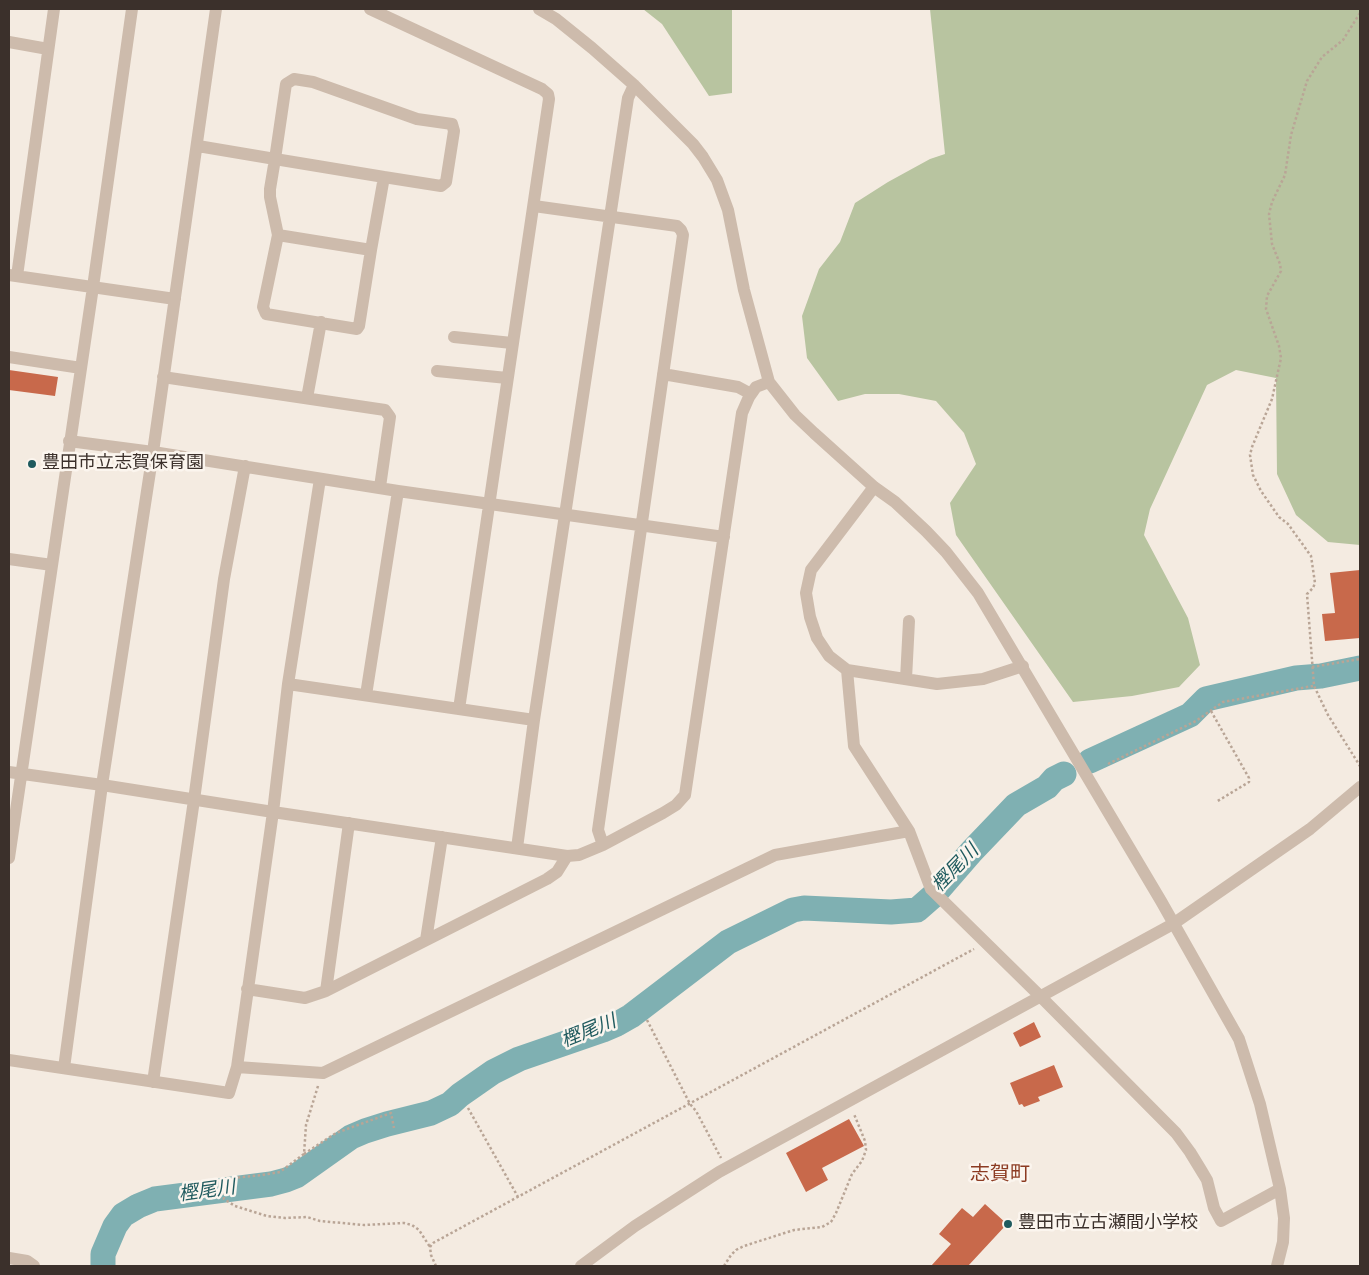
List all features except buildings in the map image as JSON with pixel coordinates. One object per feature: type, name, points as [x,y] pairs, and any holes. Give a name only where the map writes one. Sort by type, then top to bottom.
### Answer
[{"type":"street","points":[[54,9],[13,276],[175,299]]},
{"type":"street","points":[[9,858],[15,773],[52,566],[132,9]]},
{"type":"street","points":[[64,1068],[102,785],[198,146],[216,9]]},
{"type":"street","points":[[370,9],[542,89],[548,94],[549,99],[459,708]]},
{"type":"street","points":[[540,9],[556,19],[634,84],[693,144],[703,157],[717,180],[728,210],[744,290],[769,382],[795,415],[874,487],[895,502],[946,552],[978,593],[1023,666],[1239,1039],[1260,1104],[1280,1189],[1284,1218],[1283,1242],[1277,1266]]},
{"type":"street","points":[[9,42],[48,49]]},
{"type":"street","points":[[198,146],[274,159],[441,186],[446,182],[454,131],[452,124],[417,119],[313,82],[294,78],[286,84],[274,159],[270,197],[278,235],[263,307],[264,311],[266,314],[354,329],[359,326],[384,177]]},
{"type":"street","points":[[517,848],[534,720],[628,98],[634,84]]},
{"type":"street","points":[[534,206],[677,226],[683,235],[598,830],[603,845]]},
{"type":"street","points":[[278,235],[371,250]]},
{"type":"street","points":[[307,398],[320,322]]},
{"type":"street","points":[[454,337],[512,343]]},
{"type":"street","points":[[9,357],[81,368]]},
{"type":"street","points":[[437,371],[507,378]]},
{"type":"street","points":[[663,374],[738,387],[751,394]]},
{"type":"street","points":[[163,377],[385,410],[390,417],[380,487]]},
{"type":"street","points":[[15,773],[567,856],[579,855],[603,845],[663,813],[676,805],[685,795],[742,413],[756,387],[769,382]]},
{"type":"street","points":[[69,441],[724,537]]},
{"type":"street","points":[[153,1082],[224,579],[244,466]]},
{"type":"street","points":[[9,1060],[229,1092],[237,1068],[273,812],[288,684],[320,478]]},
{"type":"street","points":[[874,487],[811,570],[806,593],[810,617],[817,638],[829,656],[847,670],[937,684],[983,679],[1023,666]]},
{"type":"street","points":[[366,695],[398,490]]},
{"type":"street","points":[[9,559],[52,566]]},
{"type":"street","points":[[906,679],[910,621]]},
{"type":"street","points":[[847,670],[854,746],[909,830],[931,889],[1041,996],[1176,1133],[1207,1180],[1214,1208],[1221,1221],[1280,1189]]},
{"type":"street","points":[[288,684],[534,720]]},
{"type":"street","points":[[581,1266],[635,1226],[726,1168],[1174,924],[1310,829],[1360,787]]},
{"type":"street","points":[[326,991],[349,823]]},
{"type":"street","points":[[237,1068],[322,1073],[774,855],[909,830]]},
{"type":"street","points":[[426,940],[442,837]]},
{"type":"street","points":[[247,989],[305,998],[326,991],[547,878],[557,872],[567,856]]},
{"type":"street","points":[[9,1258],[27,1261],[34,1266]]},
{"type":"path","points":[[1360,13],[1342,40],[1322,56],[1308,81],[1291,135],[1285,175],[1272,202],[1269,214],[1272,244],[1281,271],[1267,296],[1266,309],[1279,346],[1280,358],[1272,399],[1250,455],[1253,475],[1260,491],[1279,517],[1293,530],[1311,556],[1315,583],[1307,594],[1314,686],[1328,715],[1360,766]]},
{"type":"path","points":[[1312,667],[1360,659]]},
{"type":"path","points":[[1108,764],[1196,721],[1223,702],[1314,686]]},
{"type":"path","points":[[1210,711],[1249,782],[1216,802]]},
{"type":"path","points":[[430,1247],[434,1243],[518,1197],[986,943]]},
{"type":"path","points":[[647,1020],[690,1104],[696,1111],[726,1168]]},
{"type":"path","points":[[304,1154],[306,1125],[322,1073]]},
{"type":"path","points":[[724,1266],[731,1255],[744,1246],[794,1230],[822,1227],[831,1222],[852,1174],[862,1161],[866,1150],[865,1141],[848,1101]]},
{"type":"path","points":[[468,1108],[518,1197]]},
{"type":"path","points":[[394,1128],[391,1113],[336,1133],[280,1172],[262,1176],[224,1179],[222,1183],[224,1200],[235,1206],[266,1216],[285,1218],[307,1217],[320,1221],[364,1225],[404,1223],[412,1225],[419,1230],[430,1247],[436,1266]]},
{"type":"green space","points":[[643,9],[732,9],[732,93],[709,96],[662,24]]},
{"type":"green space","points":[[930,9],[1360,9],[1360,545],[1328,542],[1296,515],[1277,474],[1276,378],[1236,370],[1207,385],[1150,509],[1144,535],[1188,618],[1200,665],[1179,687],[1132,696],[1073,702],[956,535],[950,503],[976,464],[964,433],[936,401],[899,394],[865,394],[838,401],[807,358],[802,316],[819,269],[840,242],[855,203],[930,159],[945,154]]},
{"type":"waterway","name":"樫尾川","points":[[1090,761],[1190,715],[1206,699],[1296,678],[1321,676],[1360,668]]},
{"type":"waterway","name":"樫尾川","points":[[103,1266],[103,1254],[115,1226],[123,1215],[138,1206],[155,1199],[271,1184],[296,1176],[351,1137],[387,1124],[431,1113],[450,1104],[493,1072],[519,1059],[617,1024],[631,1016],[728,942],[793,910],[804,908],[891,912],[917,910],[933,896],[972,851],[1016,805],[1047,787],[1054,779],[1064,774]]},
{"type":"place","name":"豊田市立志賀保育園","points":[[32,464]]},
{"type":"place","name":"豊田市立古瀬間小学校","points":[[1008,1224]]},
{"type":"district","name":"志賀町","points":[[1000,1175]]}]
